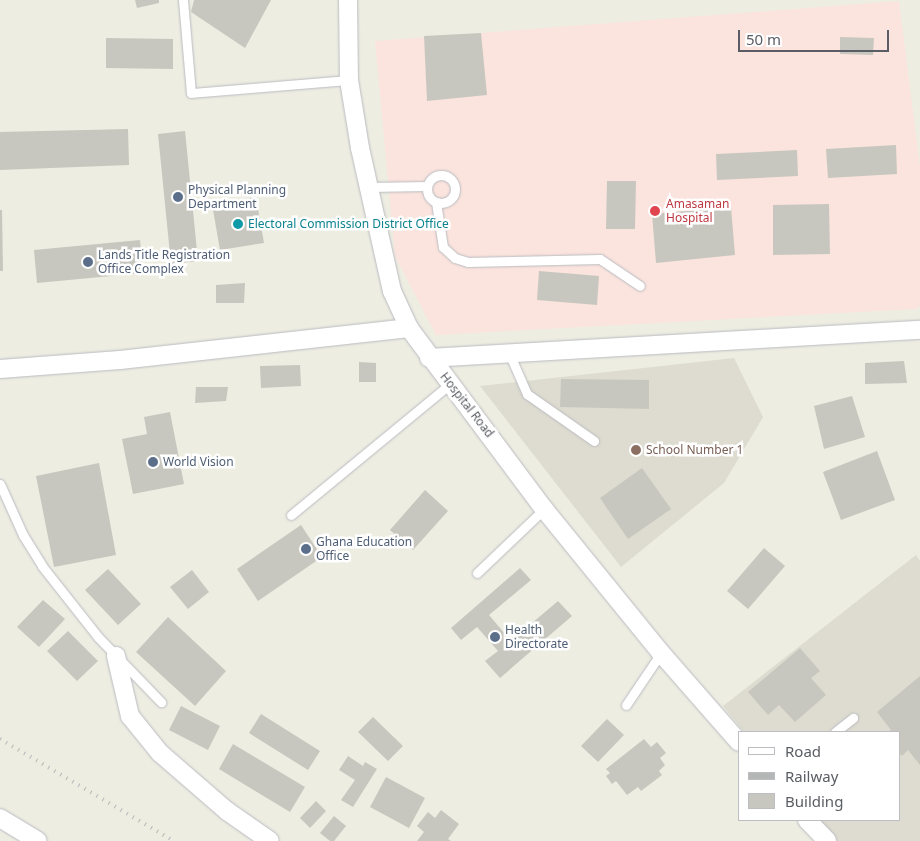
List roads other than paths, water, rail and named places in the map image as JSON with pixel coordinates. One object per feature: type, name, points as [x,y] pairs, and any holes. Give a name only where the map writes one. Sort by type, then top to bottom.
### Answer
[{"type":"street","name":"Hospital Road","points":[[348,0],[349,80],[369,187],[392,291],[409,328],[429,358],[544,508],[661,653],[738,741]]},
{"type":"street","points":[[0,369],[120,360],[409,328]]},
{"type":"street","points":[[429,358],[920,330]]},
{"type":"street","points":[[116,656],[130,716],[160,753],[228,812],[270,841]]},
{"type":"street","points":[[0,818],[38,841]]},
{"type":"street","points":[[808,821],[827,841]]},
{"type":"lane","points":[[183,0],[191,93],[349,80]]},
{"type":"lane","points":[[436,202],[450,199],[455,191],[453,181],[441,174],[432,178],[427,186],[428,196],[436,202],[443,247],[455,258],[468,262],[600,259],[640,286]]},
{"type":"lane","points":[[369,187],[427,186]]},
{"type":"lane","points":[[509,352],[527,394],[594,441]]},
{"type":"lane","points":[[291,515],[450,384]]},
{"type":"lane","points":[[0,484],[23,535],[42,566],[116,656],[161,702]]},
{"type":"lane","points":[[477,573],[544,508]]},
{"type":"lane","points":[[626,705],[661,653]]},
{"type":"lane","points":[[836,731],[853,718]]},
{"type":"railway","points":[[0,739],[174,841]]},
{"type":"place","name":"Physical Planning Department","points":[[178,197]]},
{"type":"place","name":"Amasaman Hospital","points":[[655,211]]},
{"type":"place","name":"Electoral Commission District Office","points":[[238,224]]},
{"type":"place","name":"Lands Title Registration Office Complex","points":[[88,262]]},
{"type":"place","name":"School Number 1","points":[[636,450]]},
{"type":"place","name":"World Vision","points":[[153,462]]},
{"type":"place","name":"Ghana Education Office","points":[[306,549]]},
{"type":"place","name":"Health Directorate","points":[[495,637]]}]
